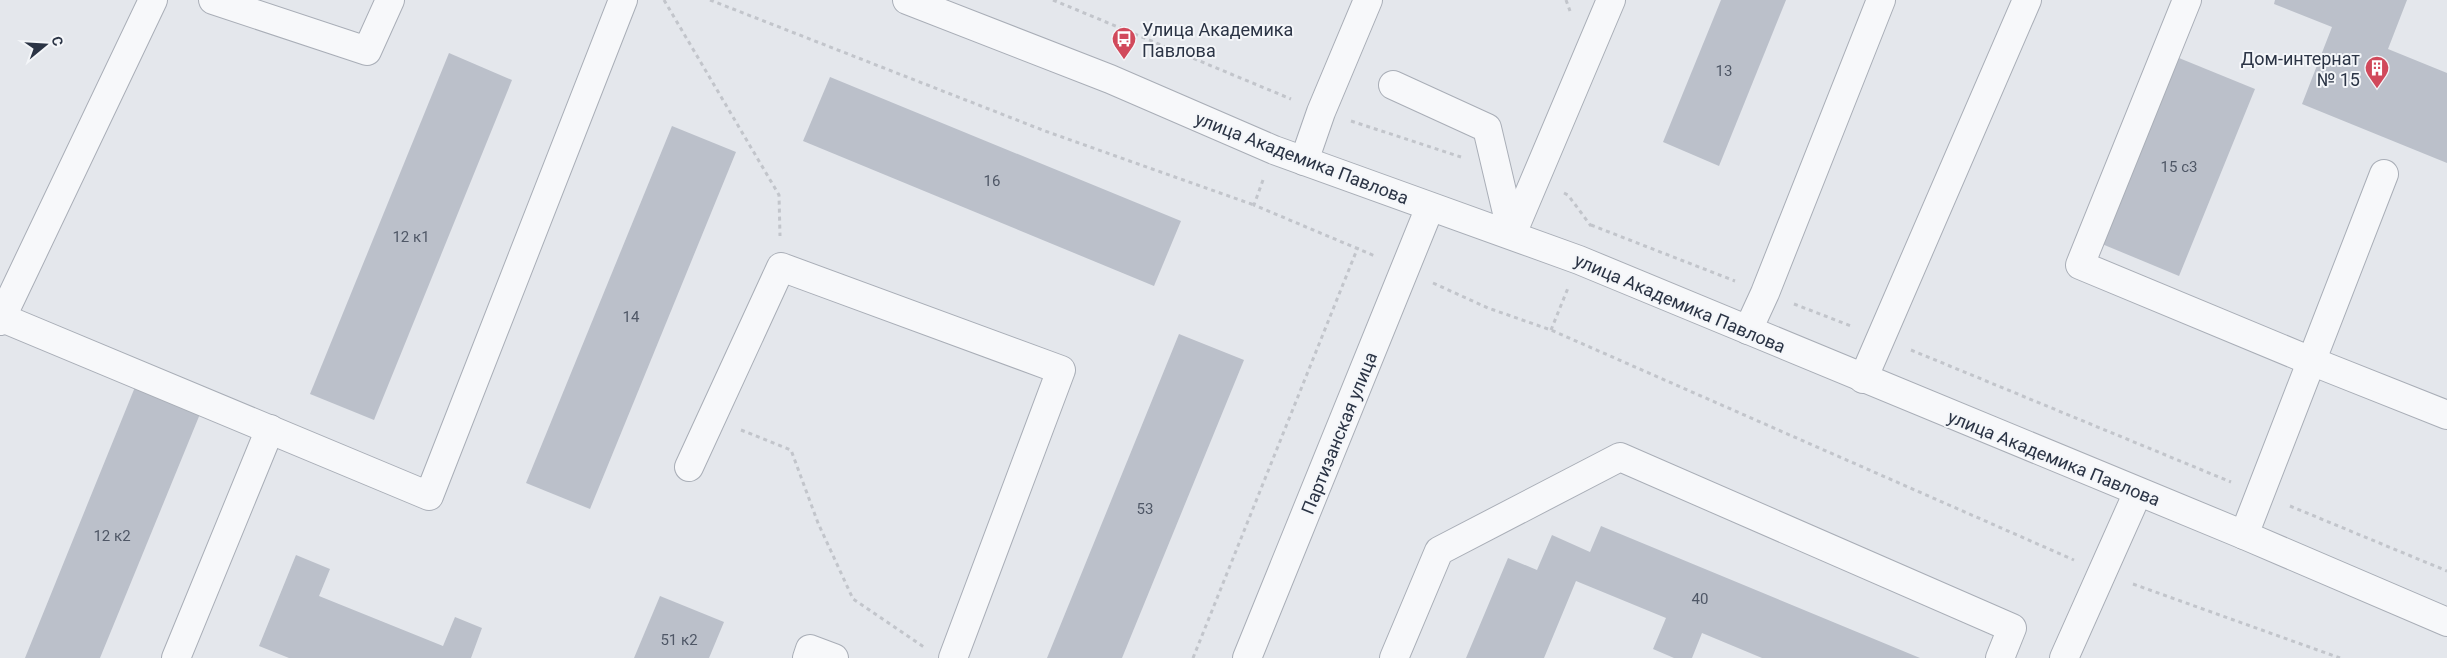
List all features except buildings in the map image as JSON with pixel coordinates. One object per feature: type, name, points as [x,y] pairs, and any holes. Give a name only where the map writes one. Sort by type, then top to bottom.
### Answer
[{"type":"street","points":[[153,0],[0,318],[429,496],[623,0]]},
{"type":"street","points":[[213,0],[367,51],[390,0]]},
{"type":"street","name":"улица Академика Павлова","points":[[907,0],[1110,79],[1274,150],[1430,207],[1512,234],[2244,535],[2447,622]]},
{"type":"street","points":[[1304,161],[1321,112],[1368,0]]},
{"type":"street","points":[[1512,234],[1611,0]]},
{"type":"street","points":[[1748,330],[1766,293],[1881,0]]},
{"type":"street","points":[[1864,379],[2027,0]]},
{"type":"street","points":[[2187,0],[2080,264],[2311,361],[2447,415]]},
{"type":"street","points":[[1393,85],[1487,128],[1512,234]]},
{"type":"street","points":[[2244,535],[2384,174]]},
{"type":"street","name":"Партизанская улица","points":[[1247,658],[1430,207]]},
{"type":"street","points":[[689,467],[781,267],[1060,370],[953,658]]},
{"type":"street","points":[[176,658],[270,429]]},
{"type":"street","points":[[1394,658],[1439,551],[1620,457],[2012,628],[2000,658]]},
{"type":"street","points":[[2064,658],[2138,492]]},
{"type":"street","points":[[807,658],[810,649],[834,658]]},
{"type":"path","points":[[664,0],[779,195],[781,267]]},
{"type":"path","points":[[710,0],[1045,131],[1254,205],[1358,247],[1405,271],[1488,308],[1551,330],[2102,572],[2340,658]]},
{"type":"path","points":[[1053,0],[1292,100],[1254,205]]},
{"type":"path","points":[[1591,225],[1882,338],[2447,570]]},
{"type":"path","points":[[1193,658],[1358,247]]},
{"type":"path","points":[[712,418],[791,450],[818,523],[853,599],[925,647]]},
{"type":"place","name":"Улица Академика Павлова","points":[[1124,60]]},
{"type":"place","name":"Дом-интернат № 15","points":[[2377,89]]}]
